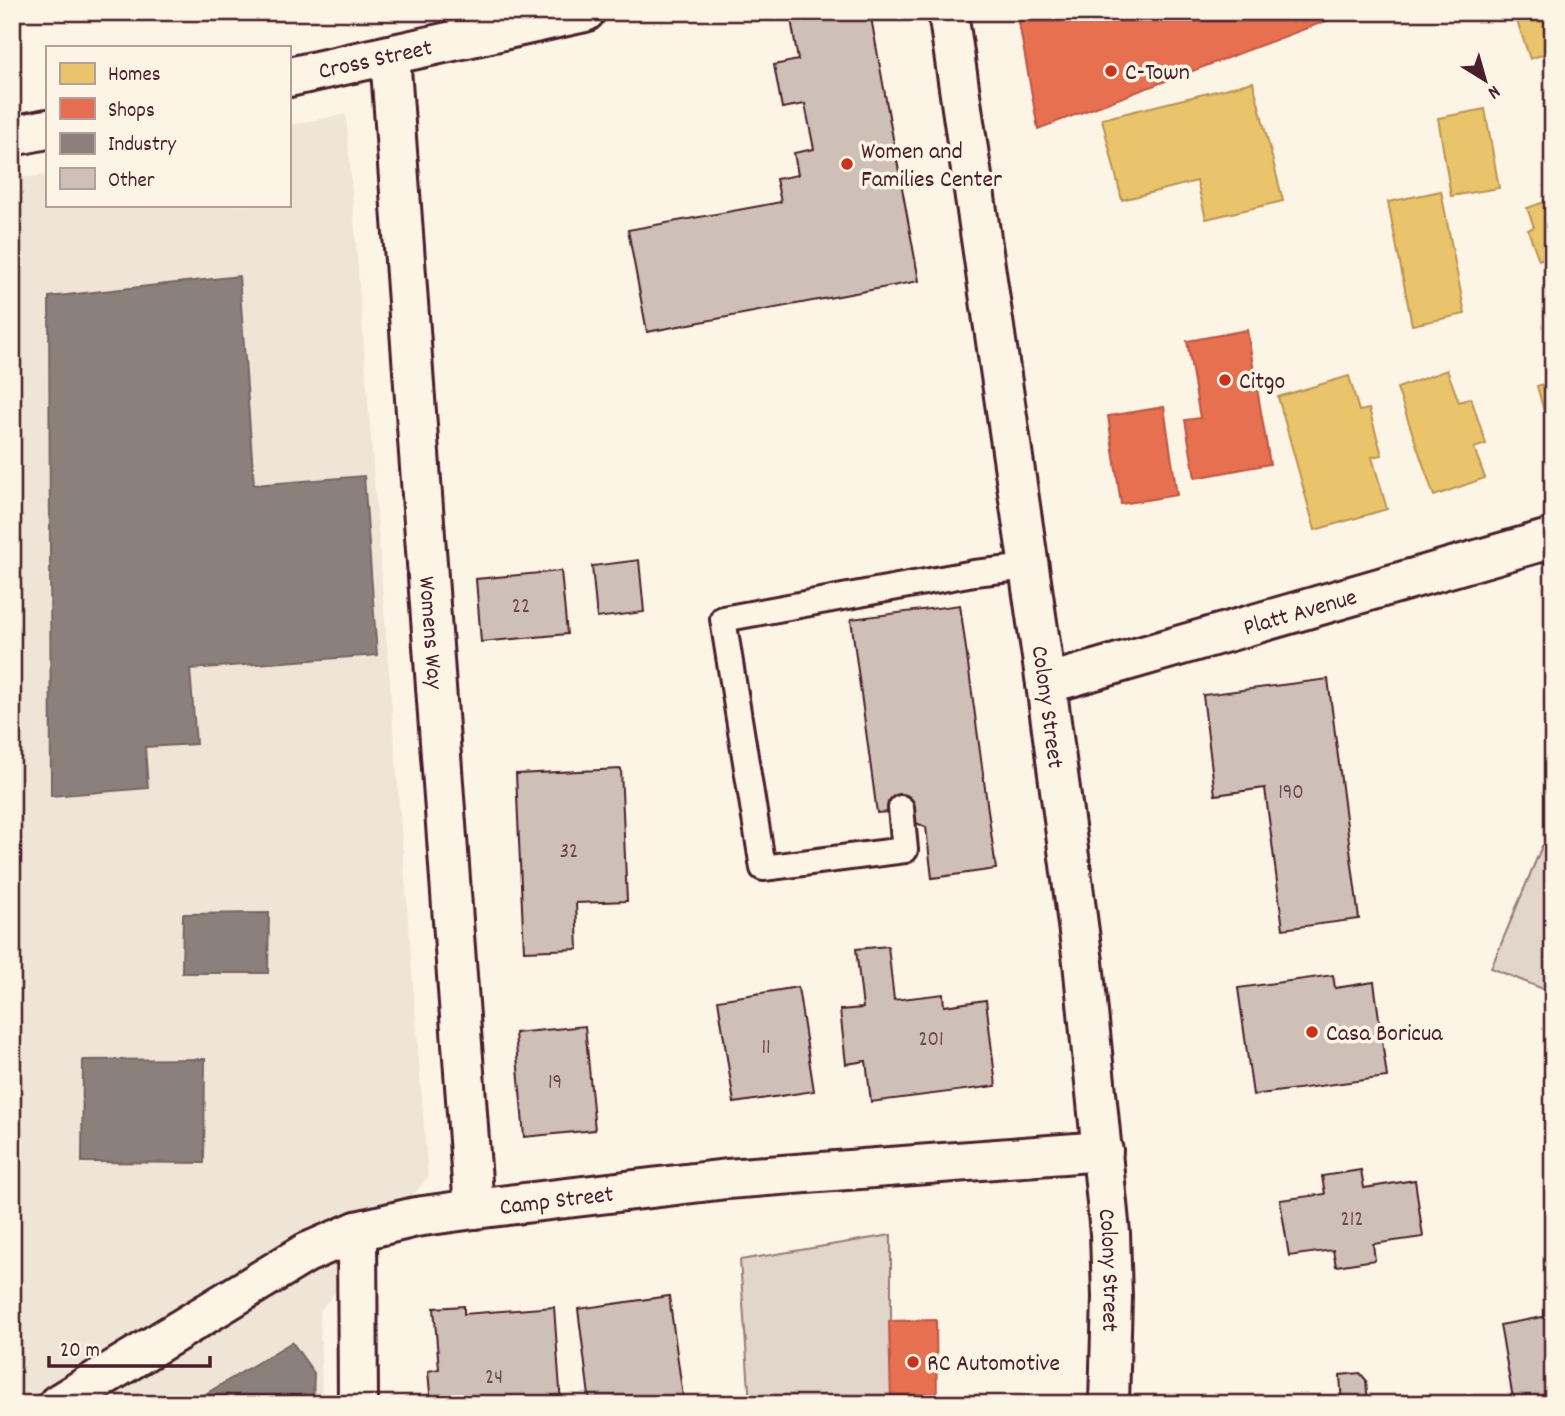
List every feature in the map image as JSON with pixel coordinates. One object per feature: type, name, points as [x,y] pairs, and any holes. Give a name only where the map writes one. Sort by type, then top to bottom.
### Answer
[{"type":"street","name":"Cross Street","points":[[290,77],[584,12]]},
{"type":"street","name":"Colony Street","points":[[948,12],[1046,684],[1081,948],[1103,1151],[1112,1297],[1110,1404]]},
{"type":"street","name":"Womens Way","points":[[390,55],[474,1209]]},
{"type":"street","points":[[12,136],[46,129]]},
{"type":"street","name":"Platt Avenue","points":[[1046,684],[1553,538]]},
{"type":"street","name":"Camp Street","points":[[58,1404],[306,1253],[357,1231],[416,1217],[727,1179],[1103,1151]]},
{"type":"street","points":[[357,1231],[358,1404]]},
{"type":"lane","points":[[901,808],[905,850],[763,868],[723,619],[869,604],[974,573],[1029,567]]},
{"type":"shaded area","points":[[346,114],[428,1177],[320,1311],[322,1404],[12,1404],[12,179],[46,175],[46,206],[290,206],[290,125]]},
{"type":"shaded area","points":[[1553,844],[1553,993],[1491,968],[1542,846]]},
{"type":"shaded area","points":[[891,1235],[891,1404],[750,1404],[740,1260]]},
{"type":"building: Homes","points":[[1514,12],[1553,12],[1553,51],[1530,59]]},
{"type":"building: Homes","points":[[1253,82],[1283,201],[1206,219],[1197,181],[1122,200],[1102,119]]},
{"type":"building: Homes","points":[[1485,109],[1499,188],[1451,196],[1438,118]]},
{"type":"building: Homes","points":[[1441,191],[1465,314],[1412,325],[1388,202]]},
{"type":"building: Homes","points":[[1550,200],[1553,255],[1539,260],[1528,230],[1534,227],[1527,208]]},
{"type":"building: Homes","points":[[1447,370],[1459,402],[1471,398],[1486,444],[1474,448],[1485,478],[1434,496],[1397,388]]},
{"type":"building: Homes","points":[[1349,376],[1359,411],[1369,409],[1382,455],[1372,457],[1387,509],[1315,530],[1278,397]]},
{"type":"building: Homes","points":[[1553,381],[1553,445],[1537,386]]},
{"type":"building: Shops","name":"C-Town","points":[[1017,12],[1350,12],[1038,129]]},
{"type":"building: Shops","name":"Citgo","points":[[1247,330],[1270,464],[1195,478],[1185,420],[1200,418],[1187,341]]},
{"type":"building: Shops","points":[[1164,407],[1177,495],[1121,504],[1108,416]]},
{"type":"building: Shops","name":"RC Automotive","points":[[936,1320],[937,1404],[891,1404],[889,1321]]},
{"type":"building: Industry","points":[[239,276],[254,485],[364,476],[377,655],[190,669],[196,744],[145,747],[148,788],[51,796],[49,297]]},
{"type":"building: Industry","points":[[269,913],[268,973],[182,973],[183,914]]},
{"type":"building: Industry","points":[[205,1059],[204,1163],[82,1162],[83,1060]]},
{"type":"building: Industry","points":[[292,1342],[314,1373],[313,1404],[189,1404]]},
{"type":"building: Other","name":"Women and Families Center","points":[[825,12],[870,12],[919,281],[647,332],[628,230],[781,202],[776,179],[798,175],[794,153],[814,149],[805,104],[782,108],[774,65],[798,60],[791,19]]},
{"type":"building: Other","points":[[639,560],[644,612],[597,618],[592,566]]},
{"type":"building: Other","points":[[561,571],[567,634],[481,642],[476,579]]},
{"type":"building: Other","points":[[960,605],[996,869],[932,878],[926,827],[889,812],[877,813],[851,619]]},
{"type":"building: Other","points":[[1328,679],[1359,919],[1283,929],[1265,788],[1215,795],[1203,695]]},
{"type":"building: Other","points":[[621,769],[627,901],[576,903],[578,949],[524,951],[516,774]]},
{"type":"building: Other","points":[[888,946],[894,1000],[943,994],[944,1006],[986,1000],[996,1086],[871,1102],[866,1061],[846,1064],[840,1010],[863,1008],[856,949]]},
{"type":"building: Other","name":"Casa Boricua","points":[[1333,975],[1335,988],[1374,982],[1387,1077],[1253,1095],[1238,988]]},
{"type":"building: Other","points":[[798,987],[814,1091],[734,1103],[718,1000]]},
{"type":"building: Other","points":[[585,1026],[595,1130],[524,1137],[515,1033]]},
{"type":"building: Other","points":[[1361,1170],[1364,1188],[1415,1180],[1423,1237],[1373,1244],[1375,1260],[1336,1266],[1333,1250],[1289,1256],[1280,1200],[1325,1194],[1322,1176]]},
{"type":"building: Other","points":[[669,1296],[684,1404],[590,1404],[578,1309]]},
{"type":"building: Other","points":[[464,1306],[464,1314],[554,1307],[561,1404],[431,1404],[428,1371],[439,1369],[434,1308]]},
{"type":"building: Other","points":[[1553,1315],[1553,1404],[1514,1404],[1500,1325]]},
{"type":"building: Other","points":[[1360,1373],[1366,1380],[1368,1404],[1342,1404],[1340,1375]]},
{"type":"place","name":"C-Town","points":[[1111,71]]},
{"type":"place","name":"Women and Families Center","points":[[847,164]]},
{"type":"place","name":"Citgo","points":[[1225,380]]},
{"type":"place","name":"Casa Boricua","points":[[1312,1032]]},
{"type":"place","name":"RC Automotive","points":[[913,1362]]}]
